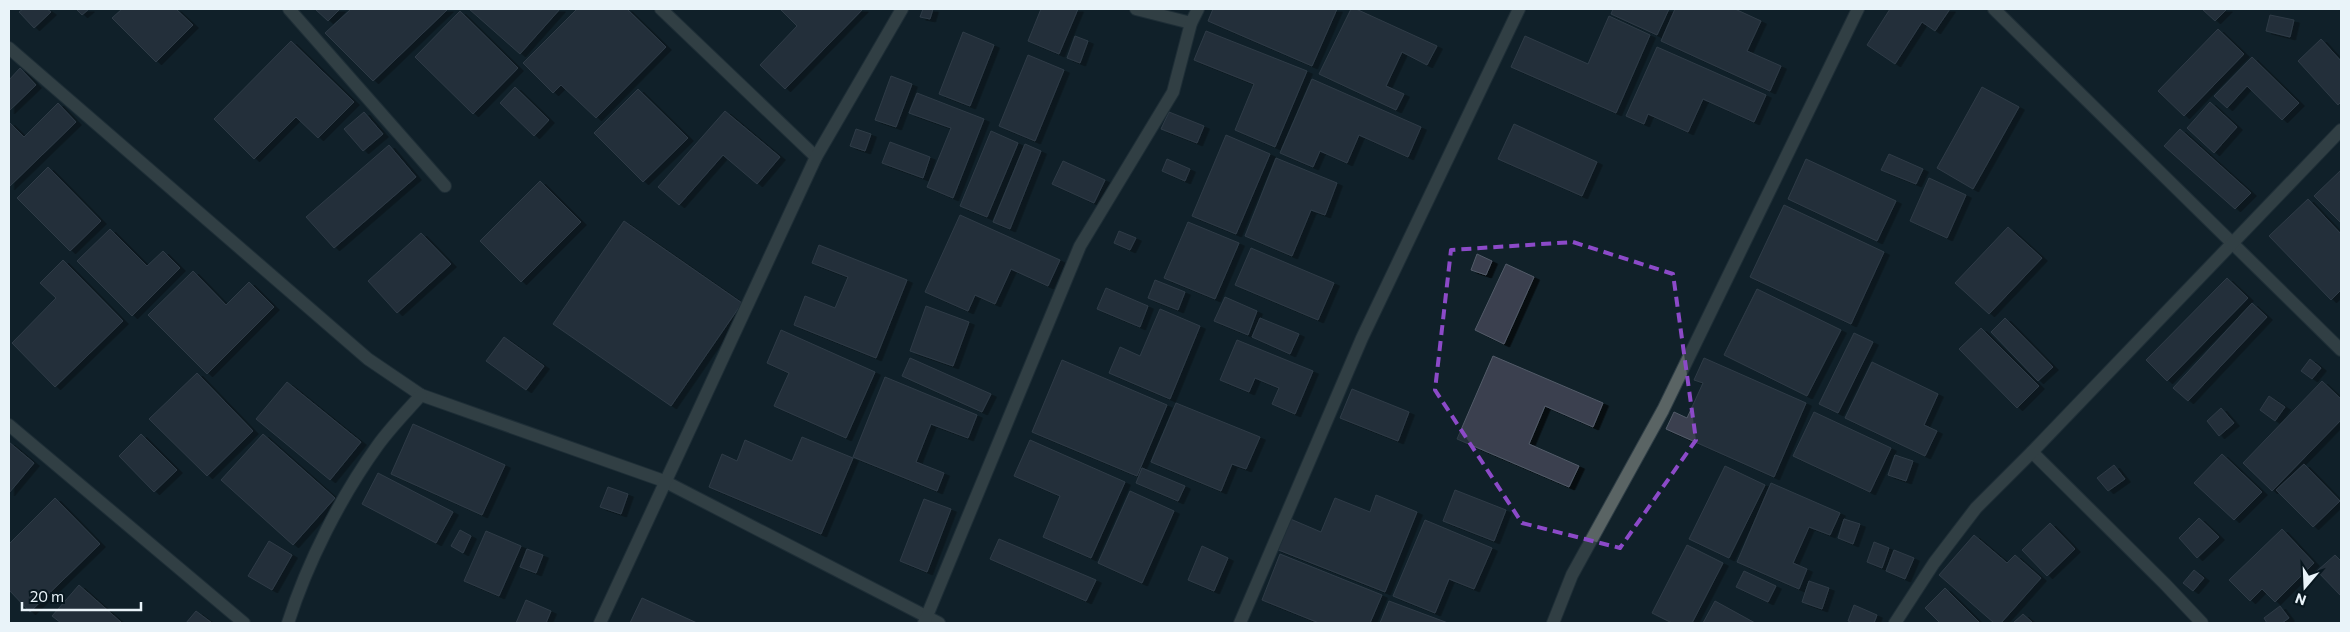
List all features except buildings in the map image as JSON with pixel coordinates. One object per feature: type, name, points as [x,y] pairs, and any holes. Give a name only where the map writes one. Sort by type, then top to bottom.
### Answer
[{"type":"street","points":[[289,9],[445,186]]},
{"type":"street","points":[[661,9],[816,157]]},
{"type":"street","points":[[600,623],[664,481],[816,157],[902,9]]},
{"type":"street","points":[[1136,9],[1192,23]]},
{"type":"street","points":[[925,620],[1080,246],[1173,92],[1192,23],[1198,9]]},
{"type":"street","points":[[1240,623],[1362,338],[1519,9]]},
{"type":"street","points":[[1553,623],[1572,575],[1663,410],[1858,9]]},
{"type":"street","points":[[1994,9],[2341,350]]},
{"type":"street","points":[[9,48],[368,359],[420,395],[664,481],[925,620],[939,623]]},
{"type":"street","points":[[1895,623],[1934,563],[1976,508],[2341,130]]},
{"type":"street","points":[[288,623],[298,591],[339,509],[378,445],[420,395]]},
{"type":"street","points":[[9,426],[244,623]]},
{"type":"street","points":[[2032,452],[2166,584],[2202,623]]},
{"type":"highlighted area","points":[[1573,242],[1673,274],[1696,440],[1620,548],[1522,523],[1435,390],[1451,250]]}]
